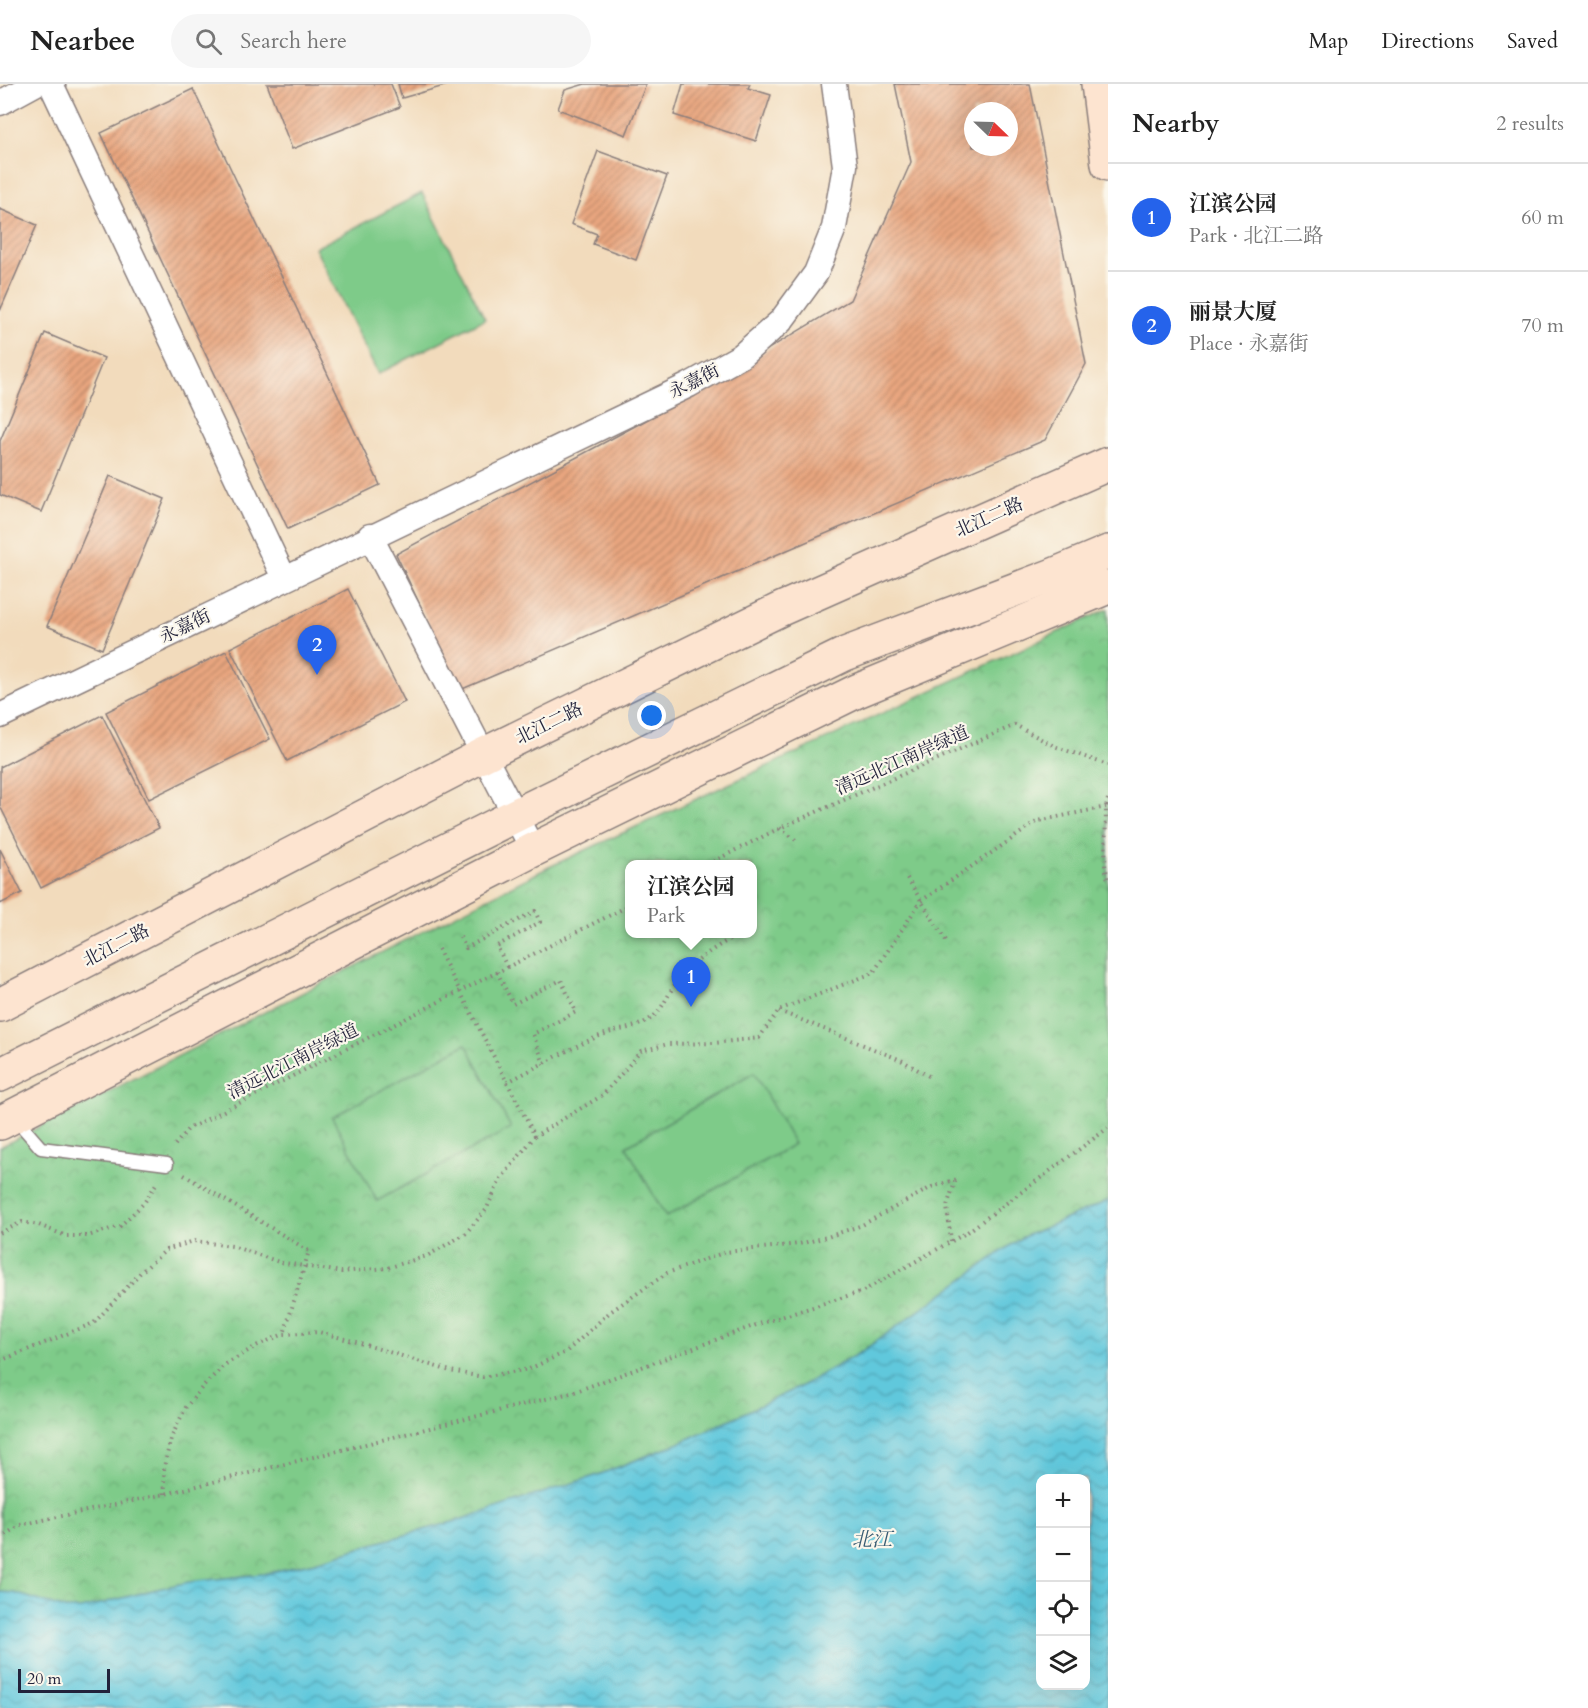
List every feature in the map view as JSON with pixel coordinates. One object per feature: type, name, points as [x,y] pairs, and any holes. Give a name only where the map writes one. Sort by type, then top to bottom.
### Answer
[{"type":"main road","points":[[1098,84],[1108,164]]},
{"type":"main road","name":"北江二路","points":[[0,1005],[483,756],[781,609],[1108,464]]},
{"type":"main road","points":[[0,1075],[516,815],[845,654],[1096,557],[1108,529]]},
{"type":"main road","points":[[7,1120],[533,850],[857,691],[1108,587]]},
{"type":"street","points":[[0,103],[35,84]]},
{"type":"street","points":[[51,84],[284,578]]},
{"type":"street","name":"永嘉街","points":[[0,716],[370,536],[689,385],[741,356],[781,321],[816,273],[834,228],[845,166],[834,84]]},
{"type":"street","points":[[370,536],[533,850]]},
{"type":"lane","points":[[7,1120],[41,1149],[167,1164]]},
{"type":"path","name":"清远北江南岸绿道","points":[[716,860],[780,828],[1015,725],[1054,746],[1108,765]]},
{"type":"path","points":[[1108,799],[1106,807],[1108,880]]},
{"type":"path","points":[[0,1362],[94,1323],[141,1272],[166,1250],[194,1241],[232,1246],[279,1262],[342,1272],[387,1268],[427,1256],[465,1234],[486,1210],[500,1180],[534,1136],[603,1095],[641,1051],[668,1044],[714,1044],[759,1038],[779,1010],[873,973],[921,901],[1038,821],[1106,807]]},
{"type":"path","points":[[780,828],[797,841]]},
{"type":"path","points":[[907,878],[947,942]]},
{"type":"path","name":"清远北江南岸绿道","points":[[0,1233],[22,1222],[39,1225],[66,1236],[88,1236],[120,1226],[144,1203],[167,1164],[177,1141],[188,1129],[625,908]]},
{"type":"path","points":[[460,937],[466,948],[535,911],[540,922],[496,946],[507,967]]},
{"type":"path","points":[[507,1082],[601,1036],[632,1028],[650,1019],[692,965],[711,950],[732,938]]},
{"type":"path","points":[[438,949],[534,1136]]},
{"type":"path","points":[[497,972],[513,1004],[561,980],[576,1012],[533,1034],[544,1064]]},
{"type":"path","points":[[779,1010],[901,1060],[932,1078]]},
{"type":"path","points":[[0,1538],[20,1525],[165,1494],[574,1392],[756,1325],[863,1291],[966,1233],[1108,1128]]},
{"type":"path","points":[[167,1164],[309,1251],[284,1334]]},
{"type":"path","points":[[165,1494],[165,1467],[171,1438],[186,1407],[226,1364],[258,1345],[284,1334],[319,1332],[450,1371],[483,1377],[529,1369],[566,1352],[610,1312],[668,1273],[726,1252],[799,1244],[827,1237],[862,1225],[932,1187],[957,1179],[947,1206],[951,1241]]},
{"type":"green space","points":[[422,193],[485,319],[378,374],[315,248]]},
{"type":"green space","points":[[1108,609],[1108,1201],[1021,1238],[861,1352],[798,1388],[677,1444],[598,1475],[453,1522],[315,1562],[263,1574],[189,1582],[81,1609],[65,1609],[15,1593],[0,1592],[0,1147],[549,867]]},
{"type":"green space","points":[[466,1044],[511,1128],[377,1201],[332,1117]]},
{"type":"green space","points":[[754,1073],[794,1144],[666,1217],[626,1146]]},
{"type":"water","name":"北江","points":[[1108,1201],[1108,1708],[0,1708],[0,1592],[15,1593],[65,1609],[81,1609],[189,1582],[263,1574],[315,1562],[453,1522],[598,1475],[677,1444],[798,1388],[861,1352],[1021,1238]]},
{"type":"building","points":[[267,84],[391,84],[400,107],[292,149]]},
{"type":"building","points":[[398,84],[448,84],[448,85],[402,98]]},
{"type":"building","points":[[585,84],[646,84],[626,135],[558,109],[565,90]]},
{"type":"building","points":[[683,84],[750,84],[748,88],[771,95],[756,141],[674,115]]},
{"type":"building","points":[[895,84],[1030,84],[1086,364],[1045,440],[460,690],[396,554],[680,402],[850,300],[911,162]]},
{"type":"building","points":[[193,89],[380,485],[288,529],[101,133]]},
{"type":"building","points":[[598,151],[667,176],[636,260],[593,244],[597,234],[571,224]]},
{"type":"building","points":[[0,209],[37,225],[0,311]]},
{"type":"building","points":[[45,333],[104,358],[41,512],[0,495],[0,441]]},
{"type":"building","points":[[110,476],[165,499],[102,649],[47,626]]},
{"type":"building","points":[[348,589],[405,702],[287,761],[230,648]]},
{"type":"building","points":[[226,651],[270,739],[149,799],[106,712]]},
{"type":"building","points":[[102,715],[159,828],[41,888],[0,806],[0,767]]},
{"type":"building","points":[[0,849],[22,893],[0,904]]},
{"type":"place","name":"丽景大厦","points":[[317,675]]},
{"type":"place","name":"江滨公园","points":[[691,1007]]}]
